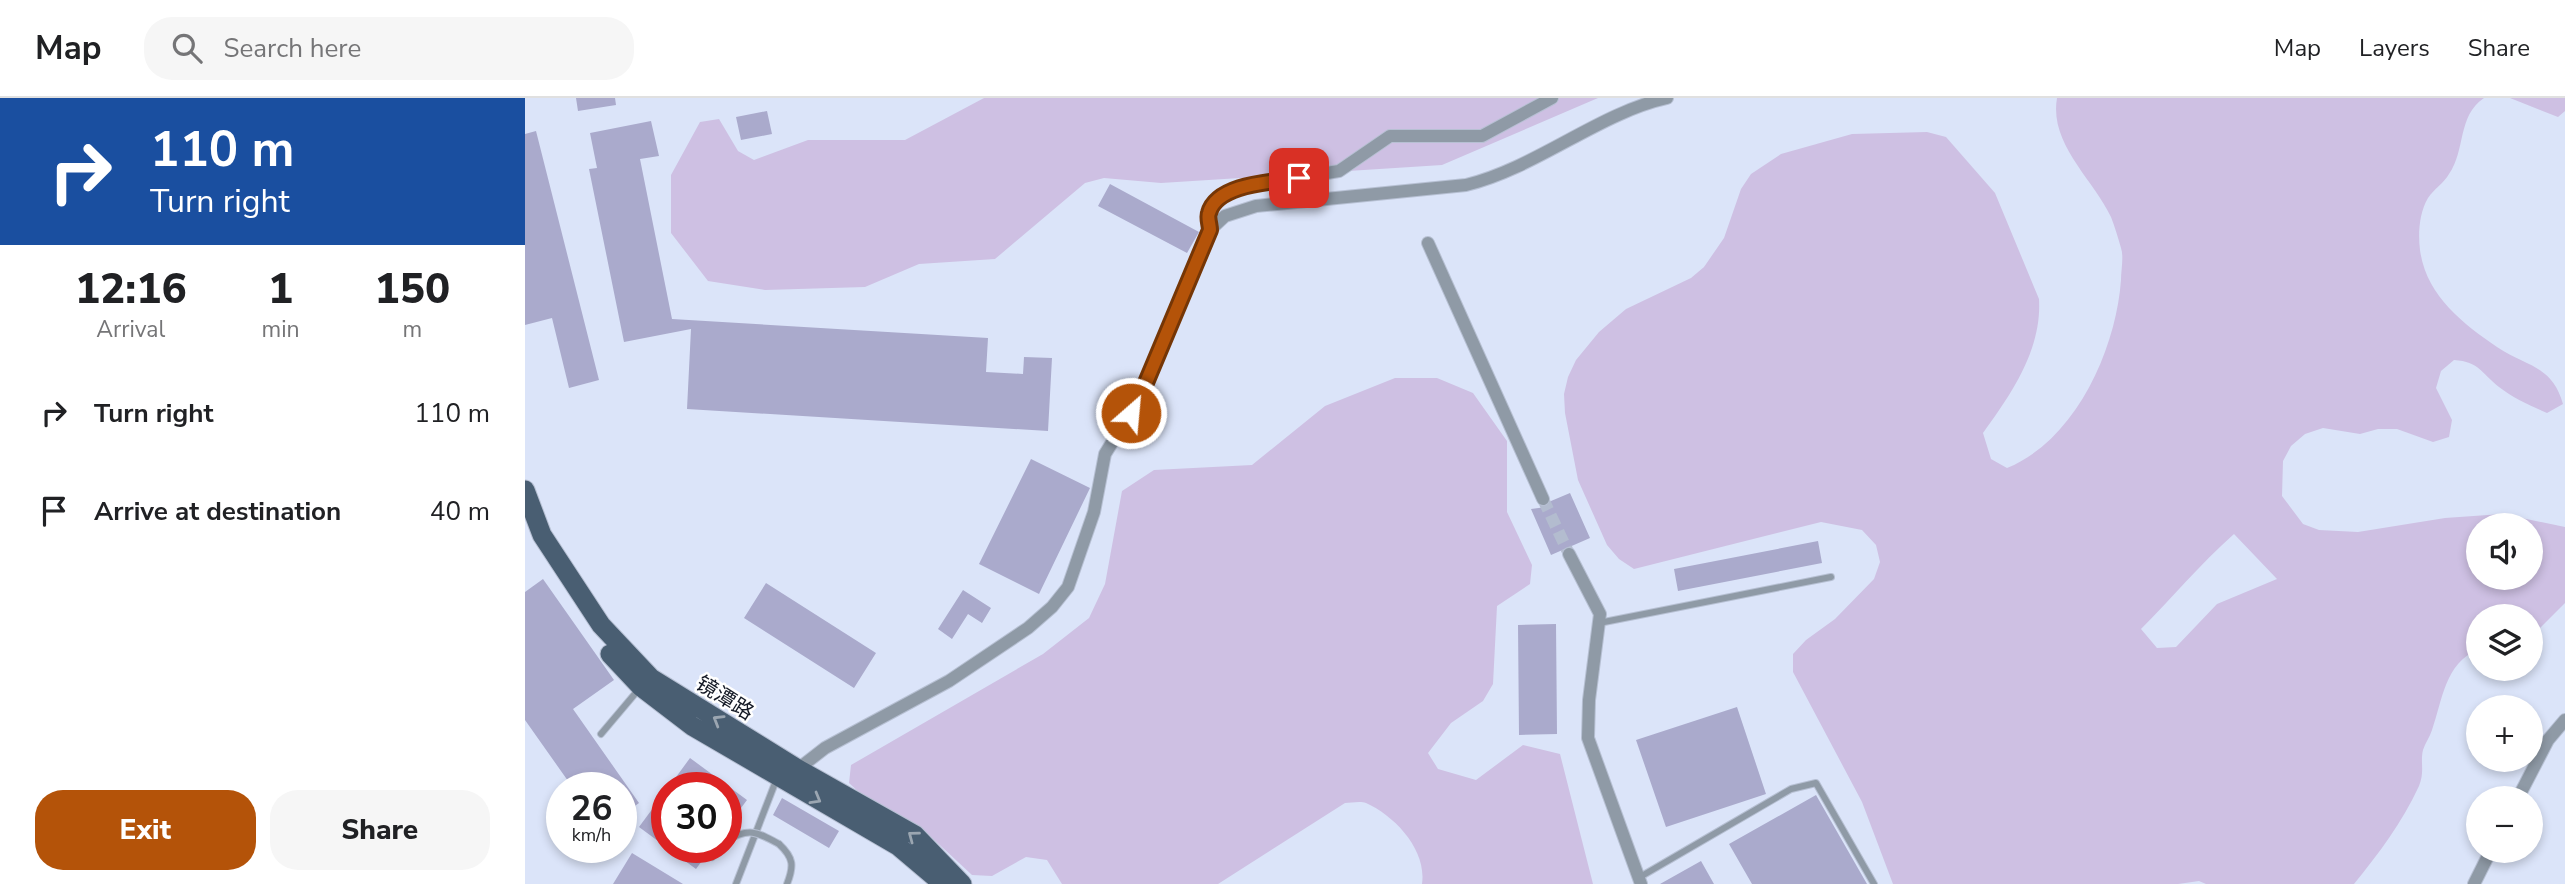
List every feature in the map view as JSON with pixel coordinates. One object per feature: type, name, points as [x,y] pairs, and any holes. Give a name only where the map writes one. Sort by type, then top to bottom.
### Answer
[{"type":"main road","name":"镜潭路","points":[[525,490],[542,535],[601,625],[651,678],[798,769],[915,835],[962,884]]},
{"type":"main road","name":"镜潭路","points":[[525,522],[538,553],[593,635],[641,687],[692,726],[898,846],[943,884]]},
{"type":"street","points":[[1210,230],[1209,213],[1219,198],[1240,187],[1339,171],[1389,136],[1482,136],[1552,98]]},
{"type":"street","points":[[798,769],[825,748],[972,666],[1028,628],[1052,607],[1068,587],[1094,512],[1105,454],[1140,397],[1210,230],[1225,216],[1256,206],[1466,185],[1491,179],[1626,113],[1667,98]]},
{"type":"street","points":[[1428,243],[1543,499]]},
{"type":"street","points":[[1569,554],[1600,614],[1589,700],[1588,738],[1641,880]]},
{"type":"street","points":[[2524,786],[2548,740],[2565,720]]},
{"type":"street","points":[[2474,884],[2484,863]]},
{"type":"lane","points":[[1598,623],[1831,577]]},
{"type":"lane","points":[[601,734],[641,687]]},
{"type":"lane","points":[[736,884],[778,776]]},
{"type":"lane","points":[[1641,880],[1791,789],[1816,783],[1874,884]]},
{"type":"lane","points":[[742,832],[759,833],[791,855],[793,867],[787,884]]},
{"type":"shaded area","points":[[984,98],[1598,98],[1442,165],[1161,183],[1104,178],[1085,183],[995,259],[919,264],[865,287],[765,290],[708,281],[671,233],[671,175],[700,122],[719,119],[738,151],[754,160],[808,140],[905,140]]},
{"type":"shaded area","points":[[2057,98],[2484,98],[2475,105],[2470,114],[2454,165],[2428,198],[2423,210],[2419,237],[2424,266],[2438,294],[2459,318],[2497,347],[2545,374],[2558,391],[2563,404],[2547,413],[2504,391],[2475,365],[2454,360],[2441,371],[2436,388],[2452,420],[2449,437],[2433,442],[2397,429],[2378,429],[2360,434],[2323,428],[2305,434],[2291,446],[2283,461],[2282,496],[2303,524],[2319,530],[2358,532],[2466,517],[2466,590],[2543,590],[2543,522],[2565,527],[2565,603],[2543,625],[2543,604],[2466,604],[2466,657],[2458,664],[2446,684],[2423,750],[2419,786],[2405,813],[2354,884],[2206,884],[2199,881],[2178,884],[1893,884],[1862,802],[1793,672],[1793,654],[1806,640],[1835,619],[1874,579],[1880,562],[1876,545],[1862,530],[1821,522],[1634,569],[1619,559],[1607,545],[1578,480],[1564,394],[1576,360],[1599,332],[1626,309],[1691,278],[1704,267],[1724,238],[1741,189],[1751,174],[1781,154],[1852,134],[1927,132],[1946,137],[1995,193],[2039,299],[2039,318],[2023,370],[1983,433],[1991,459],[2007,468],[2032,455],[2053,437],[2088,389],[2111,335],[2121,280],[2122,252],[2111,217],[2074,160],[2060,131],[2056,115]],"holes":[[[2234,534],[2277,579],[2217,604],[2176,647],[2157,648],[2141,629]]]},
{"type":"shaded area","points":[[2510,98],[2565,98],[2565,111],[2558,117]]},
{"type":"shaded area","points":[[1395,378],[1437,378],[1473,393],[1507,441],[1507,512],[1532,565],[1530,584],[1497,606],[1493,684],[1483,701],[1451,723],[1428,753],[1438,769],[1476,780],[1523,745],[1560,754],[1593,884],[1422,884],[1419,859],[1407,836],[1388,816],[1361,802],[1345,803],[1218,884],[1062,884],[1047,860],[1026,857],[992,876],[972,875],[930,836],[864,797],[849,783],[851,765],[1043,654],[1089,618],[1105,584],[1122,491],[1154,470],[1252,465],[1325,406]]},
{"type":"building","points":[[576,98],[615,98],[616,105],[578,111]]},
{"type":"building","points":[[767,111],[772,134],[741,140],[736,117]]},
{"type":"building","points":[[651,121],[659,156],[640,159],[672,319],[988,338],[986,372],[1023,374],[1024,357],[1052,358],[1048,431],[687,409],[691,329],[624,342],[589,169],[597,168],[590,133]]},
{"type":"building","points":[[536,131],[599,380],[569,388],[552,318],[525,325],[525,134]]},
{"type":"building","points":[[1110,184],[1199,232],[1187,253],[1098,206]]},
{"type":"building","points":[[1031,459],[1090,488],[1039,594],[979,564]]},
{"type":"building","points":[[1570,493],[1590,538],[1551,555],[1531,509],[1546,507],[1551,501]]},
{"type":"building","points":[[1818,541],[1822,563],[1678,591],[1674,569]]},
{"type":"building","points":[[543,579],[614,680],[573,709],[617,772],[562,772],[525,720],[525,592]]},
{"type":"building","points":[[766,583],[876,653],[854,688],[744,618]]},
{"type":"building","points":[[963,590],[991,608],[982,623],[968,614],[952,639],[938,629]]},
{"type":"building","points":[[1556,624],[1557,734],[1519,735],[1518,625]]},
{"type":"building","points":[[1737,707],[1766,794],[1666,827],[1636,740]]},
{"type":"building","points":[[690,758],[709,772],[680,772]]},
{"type":"building","points":[[1816,795],[1867,884],[1752,884],[1729,844]]},
{"type":"building","points":[[782,798],[839,831],[829,848],[773,815]]},
{"type":"building","points":[[651,811],[651,836],[639,827]]},
{"type":"building","points":[[637,856],[683,884],[613,884],[626,863],[637,863]]},
{"type":"building","points":[[1701,861],[1714,884],[1660,884]]},
{"type":"building","points":[[688,863],[700,863],[696,869]]},
{"type":"tunnel","points":[[1543,499],[1569,554]]},
{"type":"route","points":[[1131,413],[1210,230],[1209,213],[1219,198],[1240,187],[1299,178]]}]
